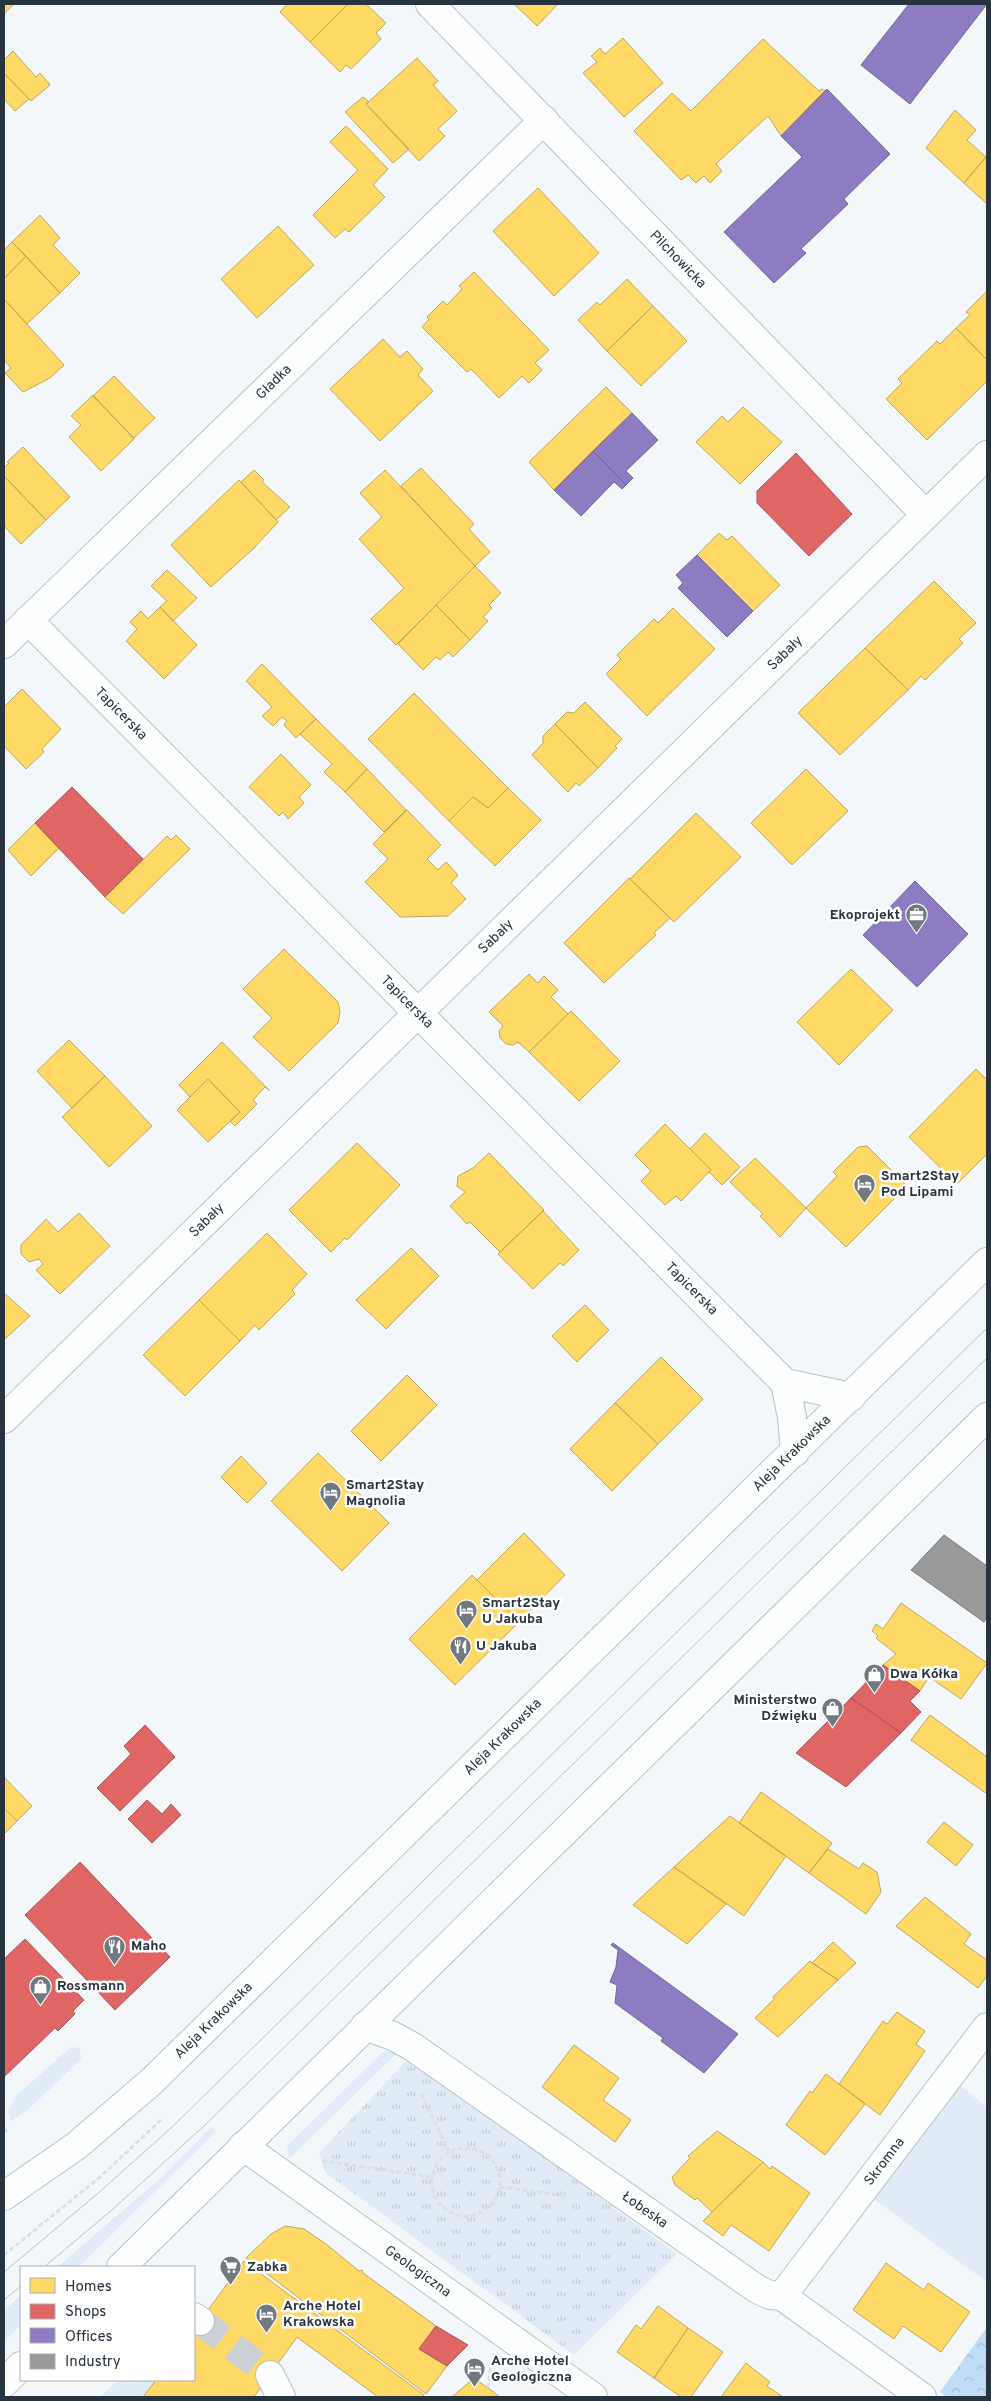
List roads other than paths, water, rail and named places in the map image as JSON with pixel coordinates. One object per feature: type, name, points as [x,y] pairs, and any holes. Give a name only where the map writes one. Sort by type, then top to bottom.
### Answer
[{"type":"street","name":"Pilchowicka","points":[[430,4],[926,515]]},
{"type":"street","name":"Gładka","points":[[4,644],[544,120]]},
{"type":"street","name":"Sabały","points":[[4,1419],[987,454]]},
{"type":"street","name":"Tapicerska","points":[[28,620],[785,1383]]},
{"type":"street","name":"Aleja Krakowska","points":[[4,2196],[76,2146],[151,2082],[987,1262]]},
{"type":"street","points":[[795,1452],[792,1417],[785,1383],[851,1397]]},
{"type":"street","points":[[122,2266],[987,1417]]},
{"type":"street","name":"Łobeska","points":[[365,2026],[393,2036],[413,2047],[757,2289],[770,2295],[782,2296],[922,2397]]},
{"type":"street","name":"Skromna","points":[[782,2296],[987,2027]]},
{"type":"street","name":"Geologiczna","points":[[243,2146],[593,2397]]},
{"type":"street","points":[[4,2383],[20,2367]]},
{"type":"tunnel","points":[[200,2321],[270,2375]]},
{"type":"tram line","points":[[4,2272],[96,2195],[170,2129],[987,1328]]},
{"type":"tram line","points":[[45,2266],[112,2210],[206,2124],[987,1358]]},
{"type":"tram line","points":[[4,2300],[20,2287]]},
{"type":"place","name":"Ekoprojekt","points":[[916,934]]},
{"type":"place","name":"Smart2Stay Pod Lipami","points":[[865,1203]]},
{"type":"place","name":"Smart2Stay Magnolia","points":[[330,1512]]},
{"type":"place","name":"Smart2Stay U Jakuba","points":[[466,1630]]},
{"type":"place","name":"U Jakuba","points":[[460,1665]]},
{"type":"place","name":"Dwa Kółka","points":[[874,1693]]},
{"type":"place","name":"Ministerstwo Dźwięku","points":[[833,1727]]},
{"type":"place","name":"Maho","points":[[115,1965]]},
{"type":"place","name":"Rossmann","points":[[41,2005]]},
{"type":"place","name":"Zabka","points":[[231,2286]]},
{"type":"place","name":"Arche Hotel Krakowska","points":[[267,2333]]},
{"type":"place","name":"Arche Hotel Geologiczna","points":[[475,2388]]}]
